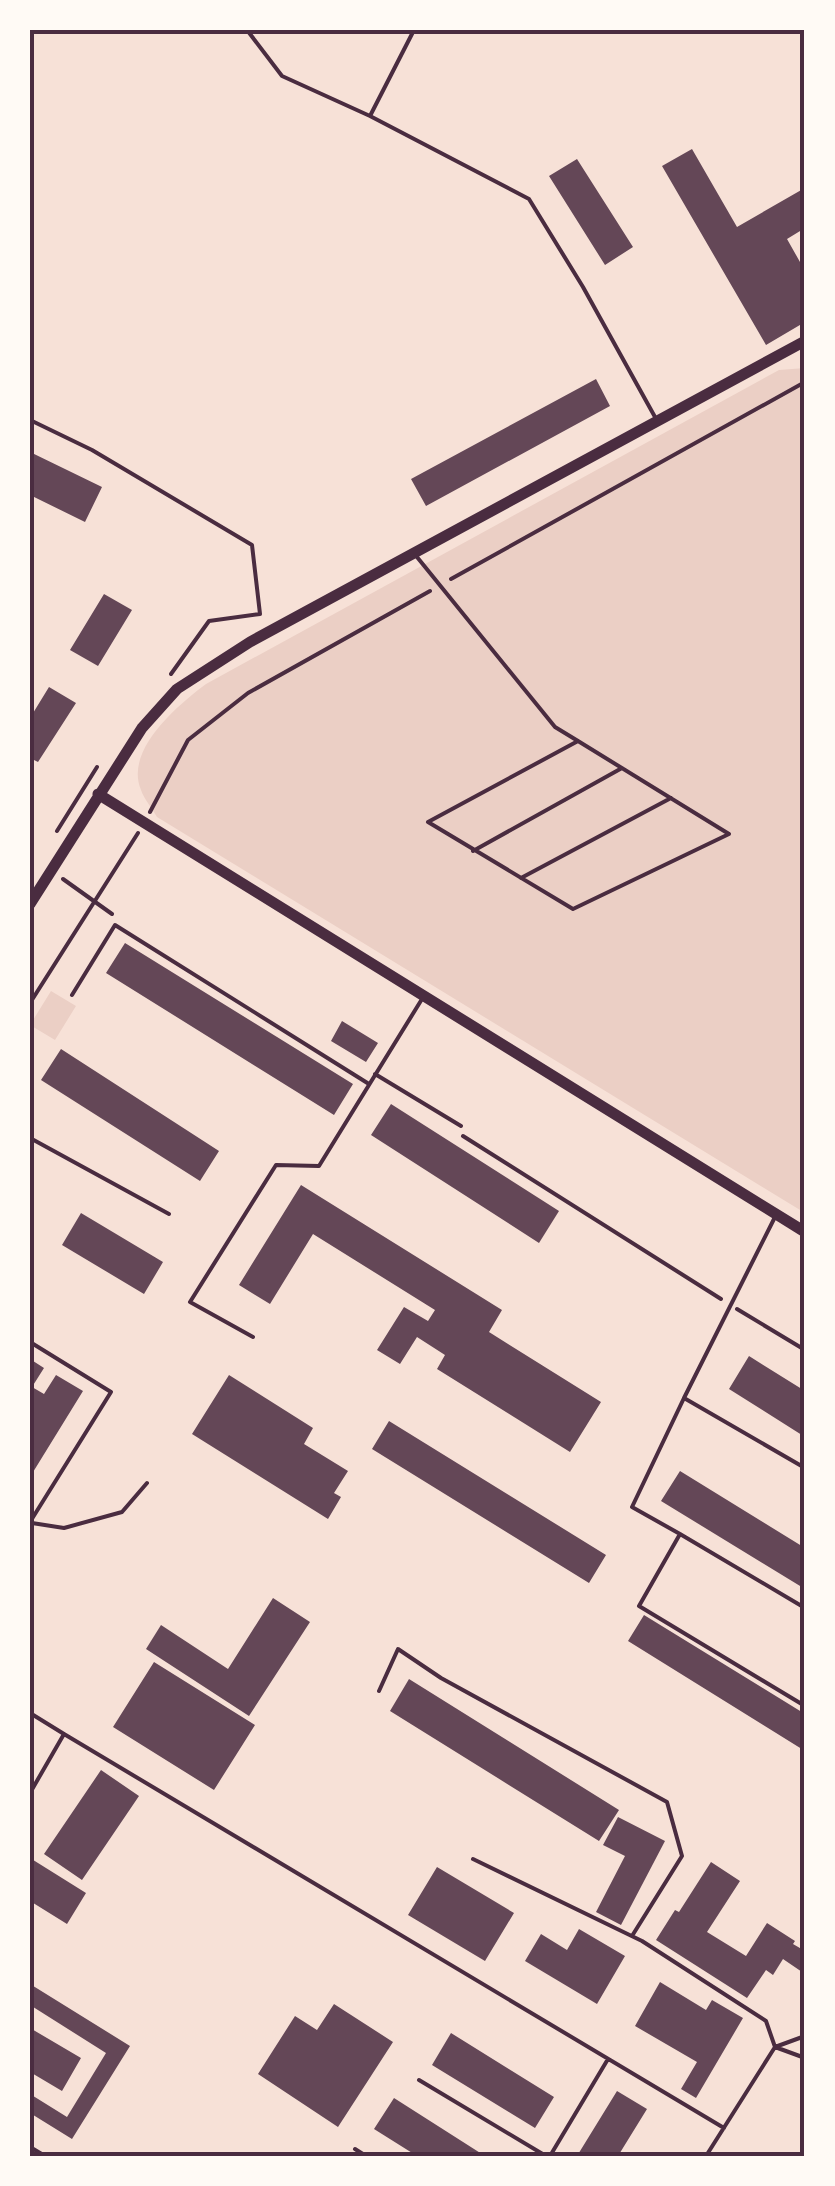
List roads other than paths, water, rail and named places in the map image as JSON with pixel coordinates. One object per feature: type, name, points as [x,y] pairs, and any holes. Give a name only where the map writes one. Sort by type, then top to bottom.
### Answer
[{"type":"street","points":[[30,904],[142,728],[176,689],[250,642],[805,342]]},
{"type":"street","points":[[98,794],[805,1232]]},
{"type":"lane","points":[[246,30],[282,76],[370,116],[529,199],[658,421]]},
{"type":"lane","points":[[370,116],[414,30]]},
{"type":"lane","points":[[414,554],[555,727],[578,741],[671,798],[730,834],[573,909],[428,822],[578,741]]},
{"type":"lane","points":[[472,851],[622,768]]},
{"type":"lane","points":[[522,878],[671,798]]},
{"type":"lane","points":[[72,996],[115,925],[369,1084]]},
{"type":"lane","points":[[254,1338],[190,1302],[276,1165],[319,1166],[424,995]]},
{"type":"lane","points":[[375,1074],[461,1126]]},
{"type":"lane","points":[[30,1138],[169,1214]]},
{"type":"lane","points":[[776,1214],[632,1507],[805,1608]]},
{"type":"lane","points":[[30,1342],[111,1392],[31,1522],[64,1528],[122,1512],[147,1483]]},
{"type":"lane","points":[[684,1398],[805,1468]]},
{"type":"lane","points":[[680,1534],[639,1606],[805,1706]]},
{"type":"lane","points":[[378,1691],[398,1649],[441,1678],[667,1802],[682,1856],[632,1936]]},
{"type":"lane","points":[[30,1713],[724,2128]]},
{"type":"lane","points":[[30,1793],[64,1734]]},
{"type":"lane","points":[[474,1860],[632,1936],[766,2021],[775,2047]]},
{"type":"lane","points":[[706,2156],[775,2047],[805,2036]]},
{"type":"lane","points":[[775,2047],[805,2058]]},
{"type":"lane","points":[[419,2080],[548,2156],[608,2060]]},
{"type":"lane","points":[[30,2147],[45,2156]]},
{"type":"lane","points":[[356,2148],[366,2156]]}]
